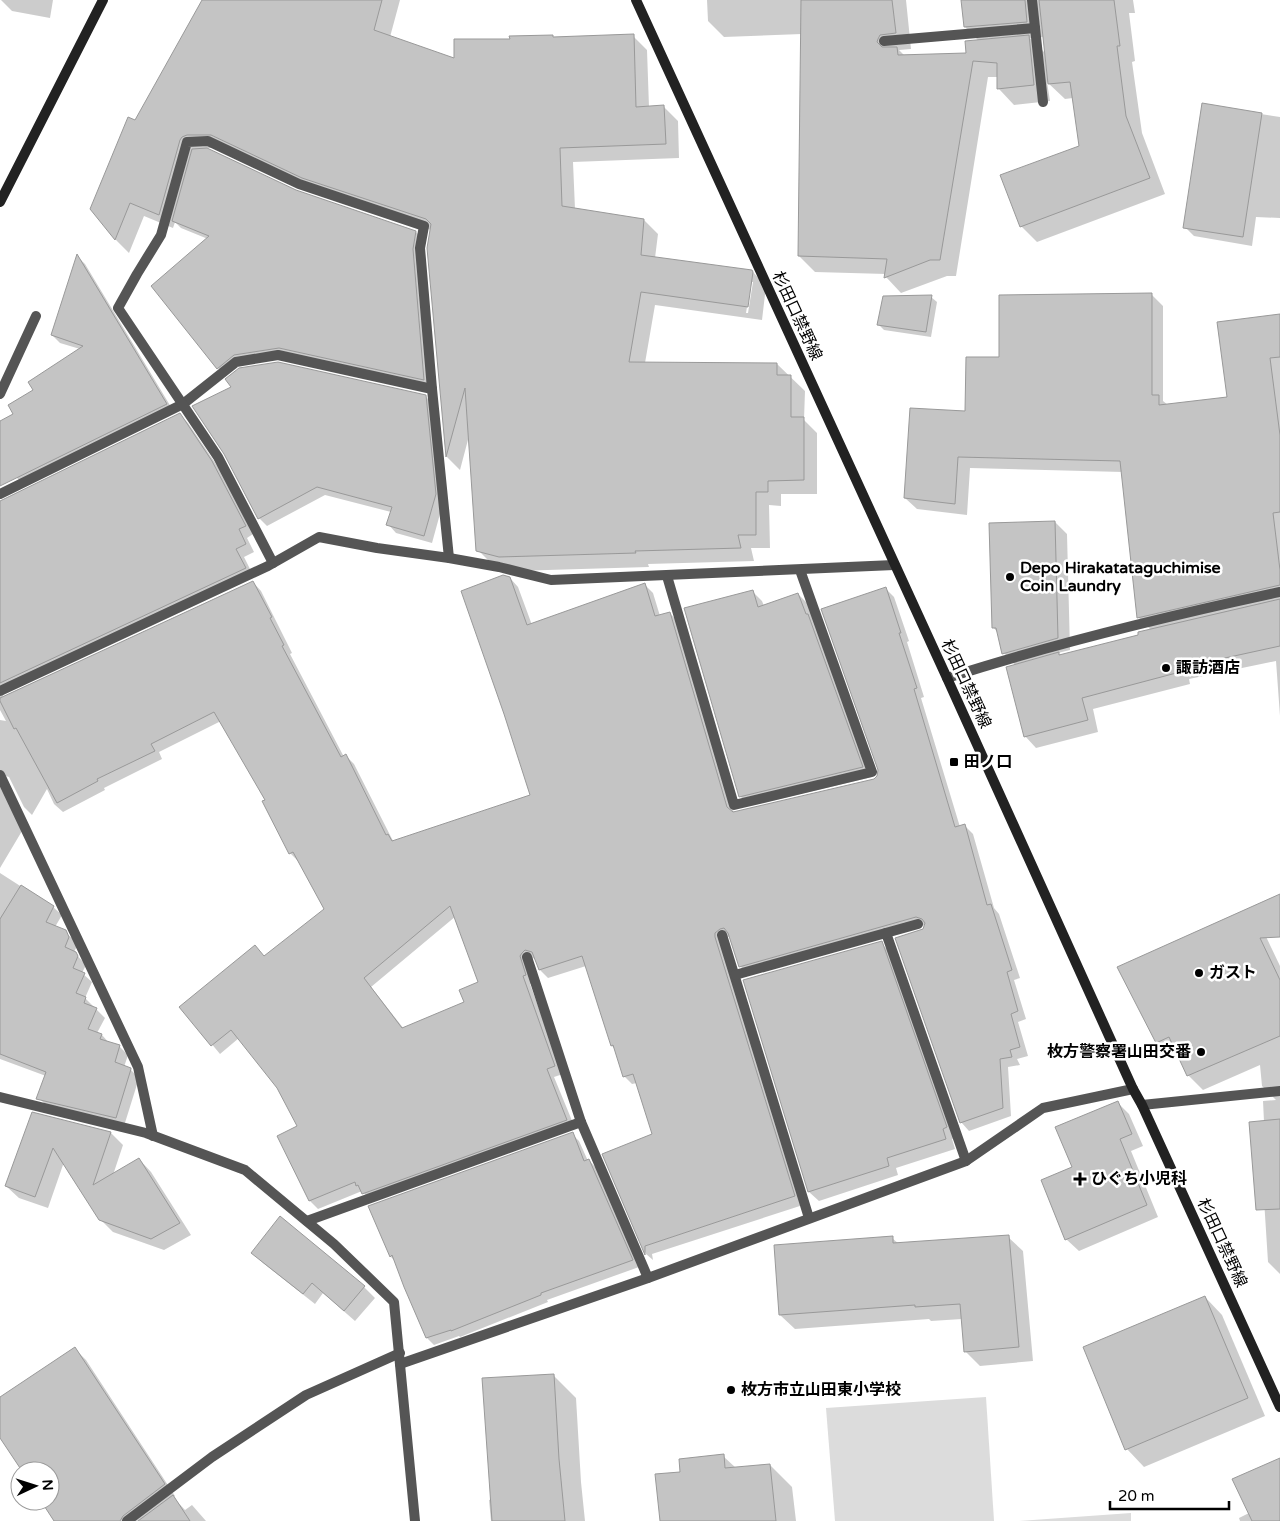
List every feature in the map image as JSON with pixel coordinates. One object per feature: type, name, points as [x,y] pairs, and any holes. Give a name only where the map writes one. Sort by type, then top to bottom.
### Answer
[{"type":"main road","points":[[0,202],[103,0]]},
{"type":"main road","name":"杉田口禁野線","points":[[636,0],[1280,1407]]},
{"type":"street","points":[[1032,0],[1043,102]]},
{"type":"street","points":[[884,41],[1035,28]]},
{"type":"street","points":[[273,563],[218,457],[118,308],[161,234],[187,142],[208,141],[299,184],[424,226],[420,248],[449,558]]},
{"type":"street","points":[[0,394],[36,316]]},
{"type":"street","points":[[0,494],[182,404],[236,362],[278,356],[432,389]]},
{"type":"street","points":[[0,691],[273,563],[319,536],[377,548],[499,567],[552,580],[894,565]]},
{"type":"street","points":[[667,576],[734,805],[872,772],[800,570]]},
{"type":"street","points":[[947,678],[1005,659],[1178,614],[1280,592]]},
{"type":"street","points":[[0,775],[138,1067],[153,1136]]},
{"type":"street","points":[[735,974],[918,924]]},
{"type":"street","points":[[886,933],[966,1161]]},
{"type":"street","points":[[722,935],[809,1218]]},
{"type":"street","points":[[527,956],[582,1122],[648,1278]]},
{"type":"street","points":[[127,1521],[212,1456],[306,1395],[400,1359],[648,1278],[966,1161],[1043,1108],[1133,1089]]},
{"type":"street","points":[[1142,1105],[1280,1091]]},
{"type":"street","points":[[0,1097],[153,1136],[245,1170],[334,1244],[394,1302],[416,1521]]},
{"type":"street","points":[[307,1222],[582,1122]]},
{"type":"shaded area","points":[[986,1397],[994,1521],[835,1521],[826,1408]]},
{"type":"shaded area","points":[[1131,1513],[1131,1521],[1019,1521]]},
{"type":"building","points":[[202,0],[382,0],[374,30],[454,58],[454,39],[510,39],[509,36],[553,35],[553,37],[634,34],[636,107],[664,105],[666,144],[560,148],[562,206],[644,219],[641,255],[752,270],[748,307],[641,292],[629,362],[777,363],[777,375],[791,375],[791,417],[804,417],[804,480],[768,481],[768,492],[756,492],[756,535],[738,535],[741,548],[499,557],[476,551],[465,388],[446,457],[427,248],[431,224],[426,219],[302,178],[211,135],[187,135],[180,140],[159,215],[130,203],[115,240],[90,209],[128,117],[135,120]]},
{"type":"building","points":[[801,0],[892,0],[896,33],[880,35],[877,42],[882,47],[897,47],[898,55],[966,53],[965,41],[1029,35],[1034,85],[997,89],[997,63],[973,61],[940,260],[930,260],[884,278],[887,259],[798,256]]},
{"type":"building","points":[[961,0],[1025,0],[1027,22],[964,27]]},
{"type":"building","points":[[1039,0],[1114,0],[1120,46],[1117,46],[1126,116],[1150,178],[1020,227],[1000,175],[1079,146],[1070,82],[1048,84]]},
{"type":"building","points":[[1202,103],[1262,113],[1243,237],[1183,228]]},
{"type":"building","points":[[207,148],[296,190],[416,231],[413,249],[424,380],[279,348],[234,355],[217,369],[151,286],[209,236],[172,221],[192,149]]},
{"type":"building","points":[[77,254],[167,404],[0,486],[0,421],[13,414],[8,405],[33,390],[28,382],[83,346],[51,335]]},
{"type":"building","points":[[1152,293],[1152,395],[1159,395],[1159,405],[1227,397],[1217,322],[1280,314],[1280,357],[1270,358],[1280,435],[1280,512],[1273,513],[1280,585],[1137,618],[1120,461],[958,457],[955,504],[904,498],[910,408],[965,411],[966,357],[999,357],[999,295]]},
{"type":"building","points":[[932,295],[926,332],[877,325],[883,296]]},
{"type":"building","points":[[278,362],[426,395],[436,494],[424,536],[386,525],[392,507],[317,487],[258,519],[224,454],[192,406],[231,387],[225,379],[239,368]]},
{"type":"building","points":[[180,413],[212,461],[246,526],[239,529],[246,544],[236,549],[246,568],[0,683],[0,501]]},
{"type":"building","points":[[1055,521],[1058,638],[1002,654],[996,628],[992,628],[989,523]]},
{"type":"building","points":[[503,575],[510,577],[527,625],[645,583],[655,616],[670,612],[727,807],[733,812],[874,779],[877,776],[878,770],[821,609],[886,587],[917,688],[914,689],[955,827],[965,824],[987,905],[991,904],[1012,970],[1007,972],[1018,1011],[1011,1014],[1020,1047],[1010,1050],[1012,1057],[1000,1059],[1003,1108],[960,1123],[895,938],[923,929],[925,923],[922,919],[916,917],[739,967],[728,933],[724,928],[720,929],[715,933],[715,937],[795,1196],[645,1246],[645,1255],[602,1154],[652,1134],[633,1074],[623,1077],[582,956],[539,970],[532,952],[525,950],[520,956],[526,975],[523,976],[555,1066],[547,1069],[567,1120],[362,1194],[355,1182],[309,1201],[277,1136],[297,1126],[277,1088],[231,1030],[211,1046],[179,1007],[255,945],[264,956],[324,909],[293,852],[289,854],[262,801],[265,800],[214,712],[151,744],[155,751],[97,779],[98,781],[57,803],[16,728],[14,729],[0,698],[253,581],[272,617],[270,618],[284,645],[282,646],[341,757],[346,754],[386,835],[388,834],[392,841],[530,795],[461,591]],"holes":[[[450,906],[478,982],[459,990],[464,1002],[402,1028],[364,978]]]},
{"type":"building","points":[[753,590],[758,607],[798,593],[806,614],[808,614],[863,767],[739,797],[684,608]]},
{"type":"building","points":[[1280,599],[1280,646],[1179,668],[1180,672],[1082,698],[1088,720],[1024,737],[1006,667],[1059,652],[1059,655],[1138,635],[1138,632]]},
{"type":"building","points":[[21,885],[54,906],[46,922],[66,930],[69,937],[65,947],[76,952],[78,956],[73,968],[85,973],[76,993],[86,997],[84,1003],[97,1008],[88,1029],[102,1034],[100,1039],[120,1045],[115,1062],[131,1068],[116,1118],[36,1099],[46,1072],[0,1054],[0,919]]},
{"type":"building","name":"ガスト","points":[[1280,894],[1280,937],[1260,938],[1280,980],[1280,1036],[1187,1076],[1169,1037],[1156,1043],[1117,967]]},
{"type":"building","points":[[882,941],[947,1127],[943,1129],[946,1139],[887,1158],[889,1166],[808,1192],[743,980]]},
{"type":"building","points":[[1118,1101],[1132,1134],[1120,1139],[1147,1205],[1065,1240],[1041,1180],[1072,1167],[1055,1127]]},
{"type":"building","points":[[32,1112],[111,1132],[93,1185],[139,1158],[180,1223],[151,1239],[99,1220],[53,1148],[35,1197],[5,1186]]},
{"type":"building","points":[[1280,1119],[1280,1209],[1256,1210],[1249,1122]]},
{"type":"building","points":[[573,1132],[584,1161],[589,1159],[633,1260],[541,1293],[541,1295],[451,1331],[426,1338],[392,1255],[390,1257],[368,1206]]},
{"type":"building","points":[[280,1216],[365,1286],[344,1311],[312,1283],[303,1294],[251,1253]]},
{"type":"building","points":[[1009,1235],[1019,1347],[964,1352],[960,1304],[915,1307],[915,1305],[779,1315],[774,1245],[893,1236],[893,1243]]},
{"type":"building","points":[[1205,1296],[1248,1398],[1125,1450],[1083,1347]]},
{"type":"building","points":[[75,1347],[165,1484],[123,1516],[120,1521],[54,1521],[48,1511],[60,1511],[60,1461],[15,1461],[0,1438],[0,1397]]},
{"type":"building","points":[[554,1374],[565,1521],[492,1521],[482,1378]]},
{"type":"building","points":[[724,1454],[725,1468],[770,1464],[776,1521],[660,1521],[655,1474],[680,1472],[679,1459]]},
{"type":"building","points":[[1280,1458],[1280,1521],[1252,1521],[1232,1479]]},
{"type":"building","points":[[173,1495],[190,1521],[138,1521]]},
{"type":"place","name":"Depo Hirakatataguchimise Coin Laundry","points":[[1010,577]]},
{"type":"place","name":"諏訪酒店","points":[[1166,668]]},
{"type":"place","name":"田ノ口","points":[[954,762]]},
{"type":"place","name":"ガスト","points":[[1199,973]]},
{"type":"place","name":"枚方警察署山田交番","points":[[1201,1052]]},
{"type":"place","name":"ひぐち小児科","points":[[1080,1179]]},
{"type":"place","name":"枚方市立山田東小学校","points":[[731,1390]]}]
